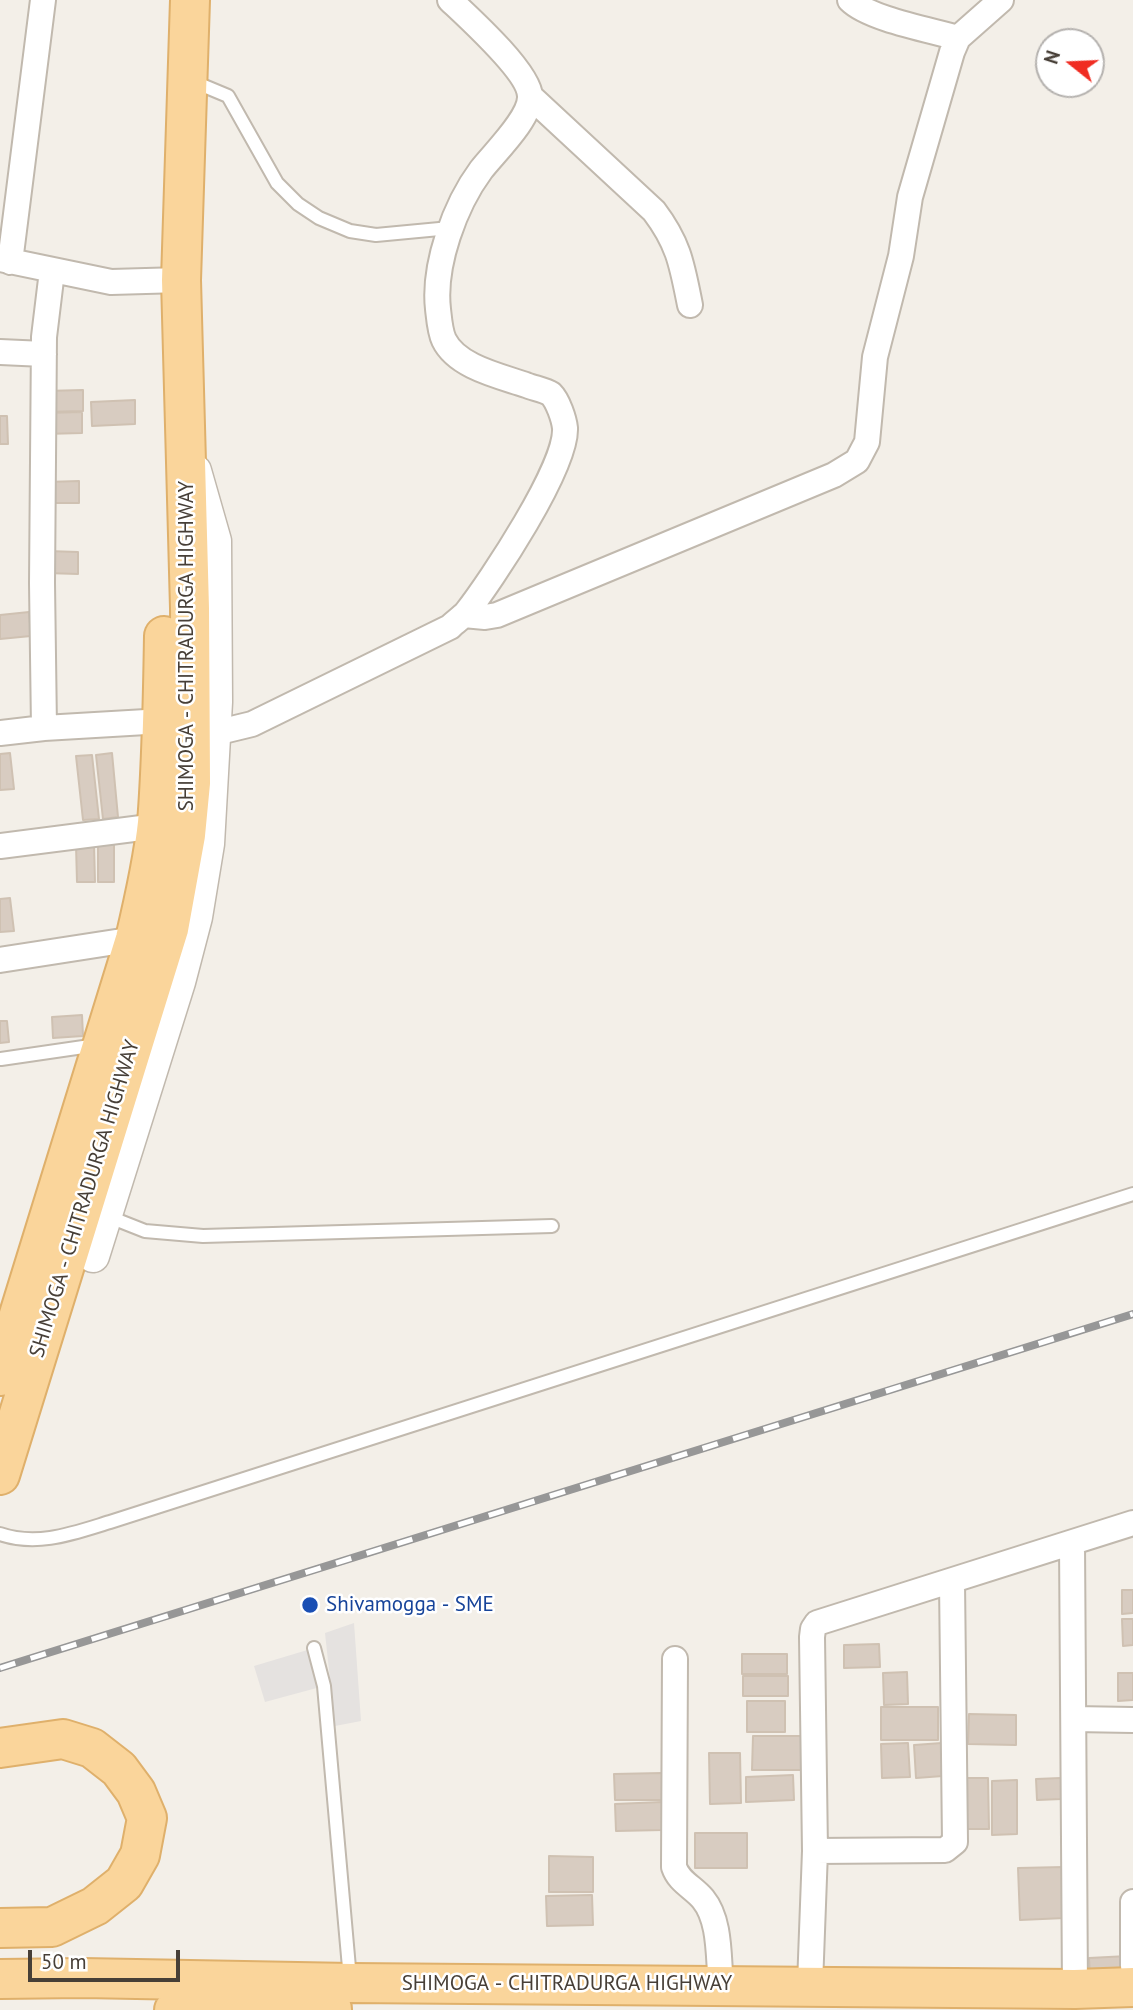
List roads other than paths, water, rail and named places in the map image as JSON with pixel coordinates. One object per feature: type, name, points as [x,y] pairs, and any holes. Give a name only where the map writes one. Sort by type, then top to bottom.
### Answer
[{"type":"main road","name":"SHIMOGA - CHITRADURGA HIGHWAY","points":[[0,1475],[169,929],[186,835],[191,783],[189,537],[181,280],[190,0]]},
{"type":"main road","points":[[0,1376],[135,939],[146,893],[157,826],[163,721],[163,551],[184,437]]},
{"type":"main road","points":[[0,1928],[52,1927],[95,1906],[124,1883],[140,1855],[147,1818],[136,1792],[119,1769],[92,1748],[63,1739],[7,1746]]},
{"type":"main road","name":"SHIMOGA - CHITRADURGA HIGHWAY","points":[[0,1979],[351,1983],[735,1993],[810,1985],[1075,1989],[1133,1987]]},
{"type":"main road","name":"SHIMOGA - CHITRADURGA HIGHWAY","points":[[174,2010],[607,2010]]},
{"type":"street","points":[[43,0],[5,261],[111,282],[181,280]]},
{"type":"street","points":[[450,0],[524,78],[530,96],[662,221],[680,256],[690,305]]},
{"type":"street","points":[[850,0],[858,8],[880,16],[958,38]]},
{"type":"street","points":[[464,615],[497,615],[834,475],[861,455],[867,442],[875,357],[901,256],[910,197],[946,68],[958,38],[977,10],[1001,0]]},
{"type":"street","points":[[215,733],[252,724],[450,627],[464,615],[522,531],[558,460],[565,429],[551,394],[475,366],[454,353],[444,340],[438,307],[442,255],[450,228],[479,173],[525,114],[530,96]]},
{"type":"street","points":[[44,727],[44,354],[52,271]]},
{"type":"street","points":[[0,352],[44,354]]},
{"type":"street","points":[[93,1256],[179,982],[196,917],[208,844],[215,733],[215,541],[184,437]]},
{"type":"street","points":[[0,733],[44,727],[163,721]]},
{"type":"street","points":[[0,846],[157,826]]},
{"type":"street","points":[[0,960],[135,939]]},
{"type":"street","points":[[810,1985],[815,1851],[813,1629],[817,1623],[1133,1523]]},
{"type":"street","points":[[1072,1543],[1075,1989]]},
{"type":"street","points":[[815,1851],[945,1850],[955,1842],[952,1582]]},
{"type":"street","points":[[675,1659],[674,1867],[677,1876],[702,1898],[710,1910],[735,1993]]},
{"type":"street","points":[[1074,1719],[1133,1720]]},
{"type":"street","points":[[1133,1902],[1133,1966]]},
{"type":"lane","points":[[186,78],[228,96],[277,183],[298,204],[319,218],[350,231],[376,235],[450,228]]},
{"type":"lane","points":[[1,1059],[102,1045]]},
{"type":"lane","points":[[0,1534],[28,1539],[55,1539],[1133,1194]]},
{"type":"lane","points":[[106,1216],[145,1231],[203,1236],[552,1226]]},
{"type":"lane","points":[[314,1648],[324,1686],[351,1983]]},
{"type":"railway","points":[[0,1668],[1133,1314]]},
{"type":"place","name":"Shivamogga - SME","points":[[310,1605]]}]
